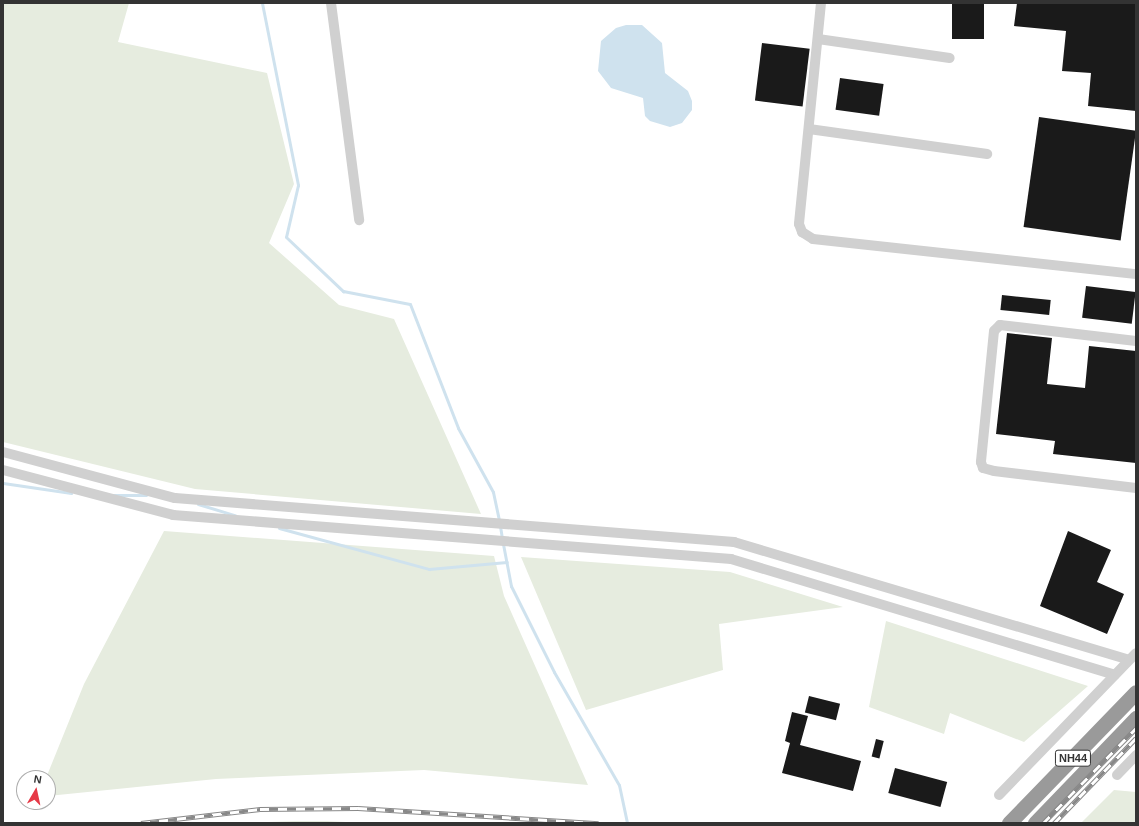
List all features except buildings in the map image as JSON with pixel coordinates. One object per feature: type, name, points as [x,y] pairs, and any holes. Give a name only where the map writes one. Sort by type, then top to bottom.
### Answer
[{"type":"highway","name":"NH44","points":[[1009,823],[1136,692]]},
{"type":"highway","name":"NH44","points":[[1035,823],[1136,718]]},
{"type":"street","points":[[331,3],[359,220]]},
{"type":"street","points":[[822,3],[799,224],[813,240],[1136,274]]},
{"type":"street","points":[[818,39],[950,58]]},
{"type":"street","points":[[809,129],[987,154]]},
{"type":"street","points":[[1136,341],[1000,325],[994,331],[981,462],[983,468],[994,471],[1136,488]]},
{"type":"street","points":[[3,452],[176,498],[734,542],[1133,656],[999,795]]},
{"type":"street","points":[[3,470],[172,515],[731,559],[1115,675]]},
{"type":"street","points":[[1117,775],[1136,755]]},
{"type":"shaded area","points":[[3,3],[129,3],[118,42],[267,73],[294,184],[269,243],[339,305],[394,319],[481,514],[195,489],[3,442]]},
{"type":"shaded area","points":[[164,531],[494,556],[504,596],[588,785],[424,770],[216,779],[56,795],[56,770],[49,770],[84,684]]},
{"type":"shaded area","points":[[521,557],[730,572],[843,607],[719,624],[723,670],[586,710]]},
{"type":"shaded area","points":[[886,621],[1088,686],[1024,742],[950,713],[944,734],[869,707]]},
{"type":"shaded area","points":[[1114,790],[1136,792],[1136,823],[1081,823]]},
{"type":"shaded area","points":[[327,821],[365,823],[239,823]]},
{"type":"water","points":[[626,25],[642,25],[662,43],[665,73],[688,91],[692,101],[692,110],[682,123],[670,127],[650,121],[645,116],[643,98],[611,88],[598,71],[601,41],[616,28]]},
{"type":"waterway","points":[[262,3],[298,185],[286,237],[343,291],[410,304],[458,428],[493,492],[499,521]]},
{"type":"waterway","points":[[3,483],[71,493]]},
{"type":"waterway","points":[[112,495],[146,495]]},
{"type":"waterway","points":[[198,504],[235,515]]},
{"type":"waterway","points":[[500,526],[502,538]]},
{"type":"waterway","points":[[279,528],[429,569],[507,562]]},
{"type":"waterway","points":[[503,544],[511,586],[554,672],[619,785],[627,823]]},
{"type":"railway","points":[[1043,823],[1136,728]]},
{"type":"railway","points":[[1054,823],[1136,738]]},
{"type":"railway","points":[[141,823],[260,809],[358,808],[599,823]]}]
